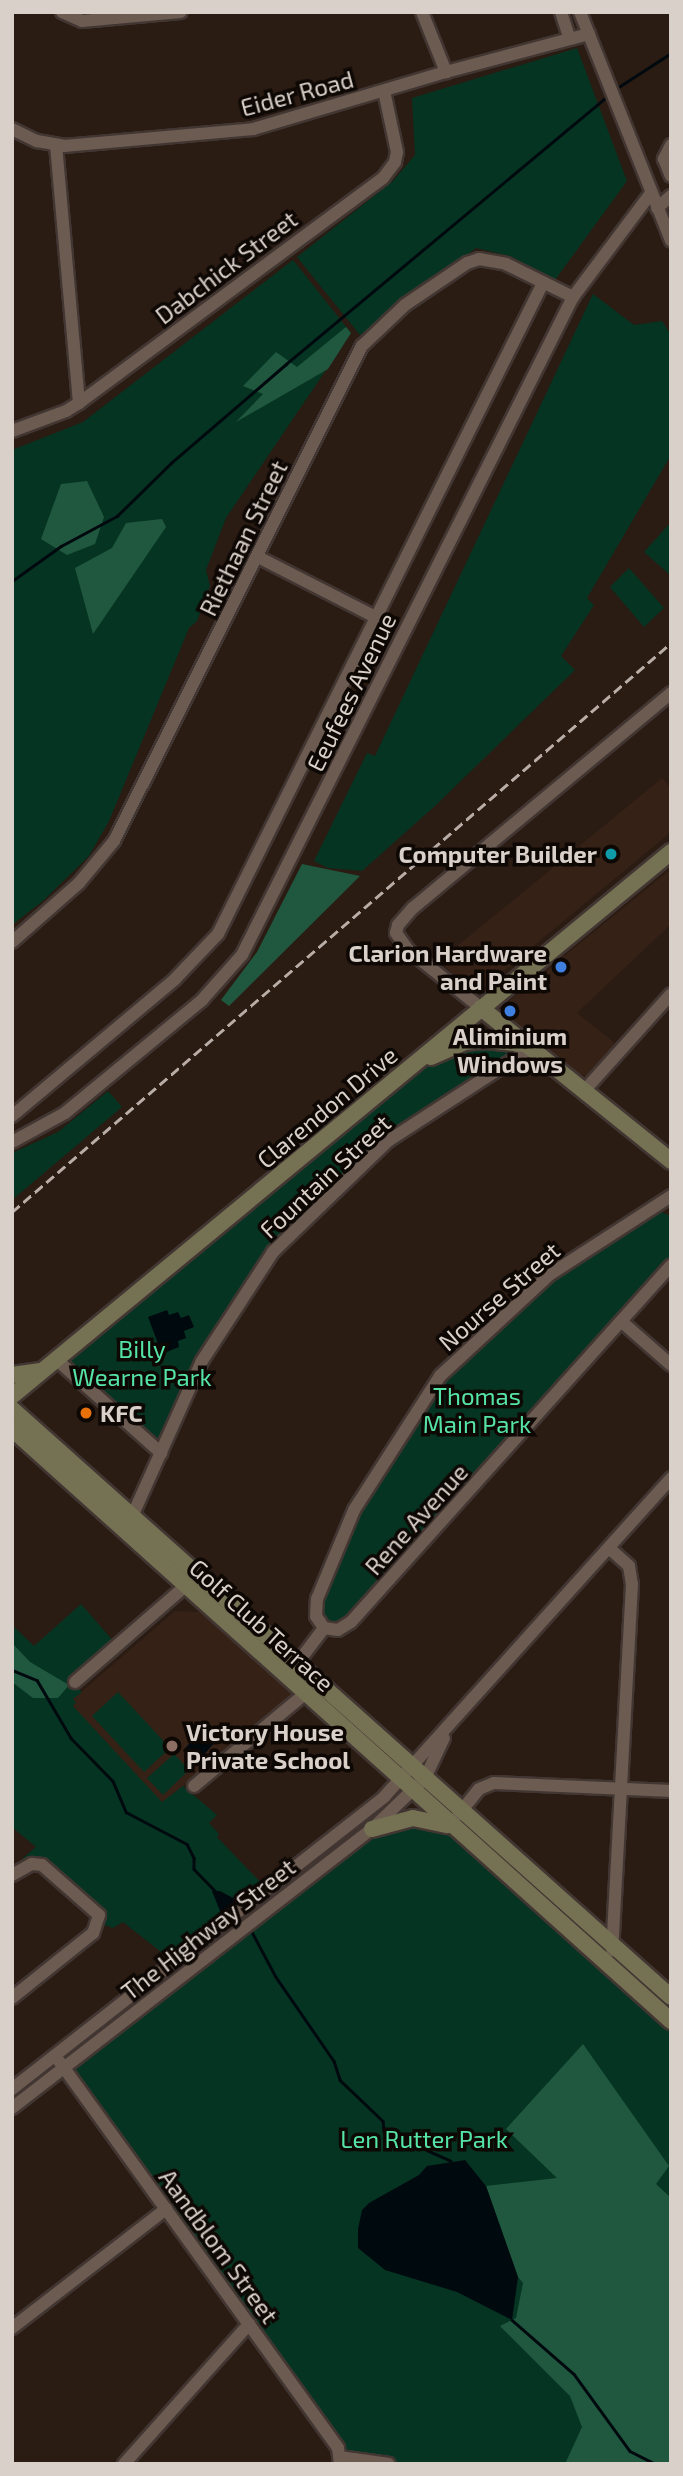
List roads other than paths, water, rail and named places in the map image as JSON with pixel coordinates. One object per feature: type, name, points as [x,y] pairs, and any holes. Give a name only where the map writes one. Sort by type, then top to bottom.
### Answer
[{"type":"street","points":[[62,12],[82,21],[181,12]]},
{"type":"street","points":[[422,12],[446,72]]},
{"type":"street","points":[[561,12],[570,39]]},
{"type":"street","points":[[580,12],[671,241]]},
{"type":"street","name":"Eider Road","points":[[12,129],[55,145],[92,145],[244,131],[446,72],[589,34]]},
{"type":"street","name":"Dabchick Street","points":[[12,430],[66,411],[79,403],[390,171],[397,152],[384,91]]},
{"type":"street","points":[[55,145],[79,403]]},
{"type":"street","points":[[671,145],[664,159],[671,176]]},
{"type":"street","name":"Eeufees Avenue","points":[[12,1142],[65,1113],[202,1000],[242,955],[573,297],[615,236],[651,193]]},
{"type":"street","points":[[657,208],[671,196]]},
{"type":"street","name":"Riethaan Street","points":[[12,943],[79,883],[105,855],[258,557],[362,346],[386,320],[452,273],[479,260],[506,264],[573,297]]},
{"type":"street","name":"Eeufees Avenue","points":[[12,1115],[175,979],[218,933],[543,282]]},
{"type":"street","points":[[258,557],[375,617]]},
{"type":"street","points":[[671,693],[414,908],[395,929],[408,950],[671,1161]]},
{"type":"street","name":"Clarendon Drive","points":[[12,1396],[671,852]]},
{"type":"street","points":[[584,1091],[671,994]]},
{"type":"street","points":[[402,1074],[464,1042],[486,1040],[529,1046]]},
{"type":"street","name":"Fountain Street","points":[[122,1531],[133,1517],[202,1361],[281,1243],[388,1141],[529,1046]]},
{"type":"street","name":"Nourse Street","points":[[324,1628],[316,1616],[317,1599],[354,1510],[440,1376],[549,1275],[670,1200]]},
{"type":"street","name":"Rene Avenue","points":[[324,1628],[338,1630],[351,1622],[671,1265]]},
{"type":"street","points":[[622,1322],[671,1365]]},
{"type":"street","points":[[12,1375],[27,1375],[52,1364],[161,1453]]},
{"type":"street","name":"Golf Club Terrace","points":[[12,1409],[198,1575],[292,1671],[305,1693],[450,1826],[671,2021]]},
{"type":"street","name":"Golf Club Terrace","points":[[12,1429],[185,1587],[412,1767],[671,1997]]},
{"type":"street","points":[[464,1709],[671,1478]]},
{"type":"street","points":[[609,1548],[629,1566],[632,1584],[610,1968]]},
{"type":"street","points":[[75,1682],[198,1575]]},
{"type":"street","points":[[292,1671],[324,1628]]},
{"type":"street","points":[[194,1786],[305,1693]]},
{"type":"street","name":"The Highway Street","points":[[12,2089],[354,1824],[400,1781],[464,1709]]},
{"type":"street","name":"The Highway Street","points":[[12,2108],[372,1829],[425,1778],[464,1709]]},
{"type":"street","points":[[372,1829],[413,1818],[450,1826],[479,1789],[494,1783],[671,1791]]},
{"type":"street","points":[[12,1875],[32,1864],[42,1865],[99,1915],[93,1933],[12,1998]]},
{"type":"street","name":"Aandblom Street","points":[[55,2056],[338,2448],[340,2461]]},
{"type":"street","points":[[12,2328],[166,2209]]},
{"type":"street","points":[[124,2464],[249,2324]]},
{"type":"street","points":[[340,2461],[389,2464]]},
{"type":"waterway","points":[[617,88],[671,53]]},
{"type":"waterway","points":[[12,581],[61,546],[117,516],[171,463],[286,364],[604,99]]},
{"type":"waterway","points":[[12,1670],[37,1680],[71,1738],[113,1781],[126,1812],[187,1844],[194,1858],[194,1869],[216,1892]]},
{"type":"waterway","points":[[251,1930],[276,1977],[334,2061],[340,2080],[383,2121],[384,2131],[451,2161]]},
{"type":"waterway","points":[[512,2320],[574,2374],[630,2451],[655,2464]]},
{"type":"railway","points":[[12,1212],[671,643]]},
{"type":"place","name":"Computer Builder","points":[[611,854]]},
{"type":"place","name":"Clarion Hardware and Paint","points":[[561,967]]},
{"type":"place","name":"Aliminium Windows","points":[[510,1011]]},
{"type":"place","name":"KFC","points":[[86,1413]]},
{"type":"place","name":"Victory House Private School","points":[[172,1746]]},
{"type":"park label","name":"Billy Wearne Park","points":[[142,1363]]},
{"type":"park label","name":"Thomas Main Park","points":[[477,1410]]},
{"type":"park label","name":"Len Rutter Park","points":[[424,2139]]}]
